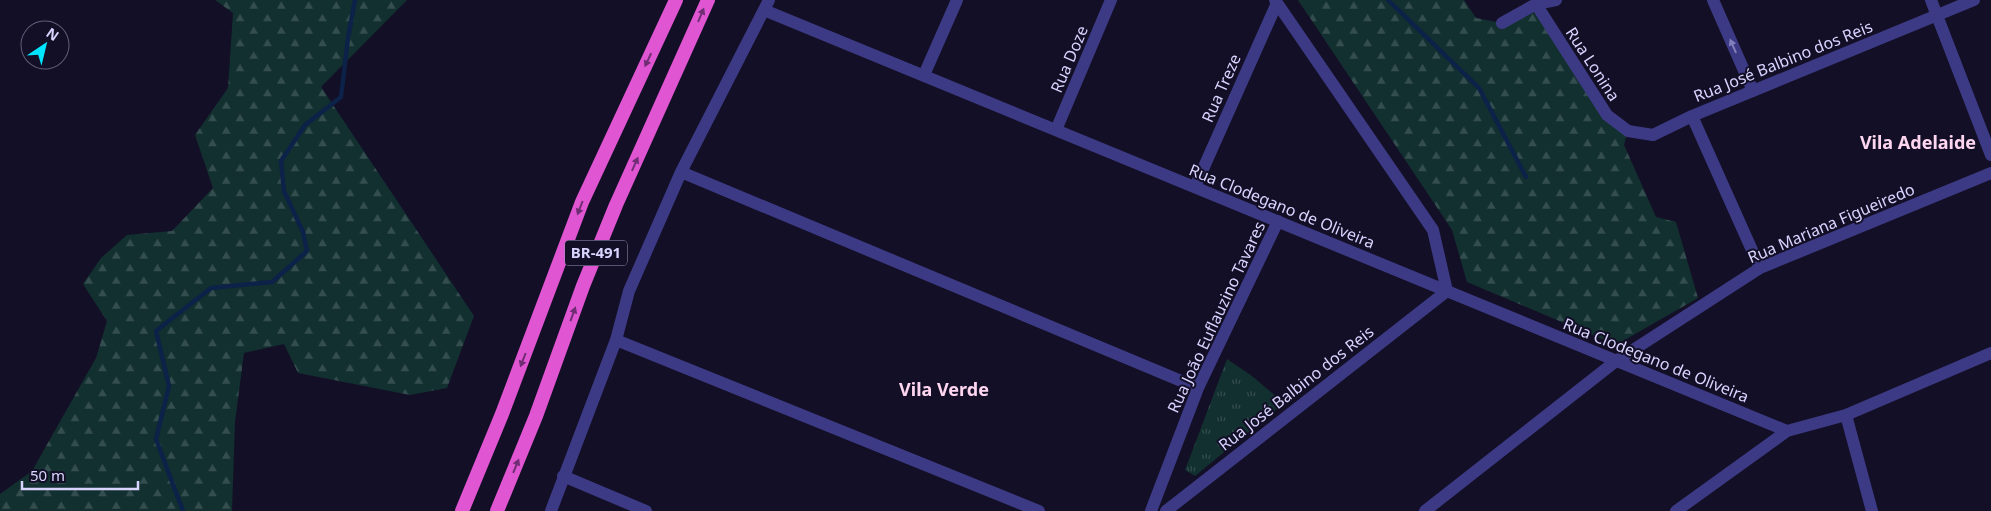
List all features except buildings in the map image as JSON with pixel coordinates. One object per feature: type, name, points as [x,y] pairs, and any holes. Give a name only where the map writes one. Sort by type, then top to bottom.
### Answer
[{"type":"highway","name":"BR-491","points":[[462,511],[502,414],[582,202],[676,0]]},
{"type":"highway","name":"BR-491","points":[[498,511],[536,416],[583,286],[616,205],[708,0]]},
{"type":"street","points":[[924,76],[957,0]]},
{"type":"street","name":"Rua Doze","points":[[1056,130],[1111,0]]},
{"type":"street","points":[[1502,23],[1536,4],[1556,0]]},
{"type":"street","points":[[1712,0],[1753,91]]},
{"type":"street","points":[[1931,0],[1991,155]]},
{"type":"street","name":"Rua José Balbino dos Reis","points":[[1607,115],[1628,132],[1653,135],[1692,116],[1974,0]]},
{"type":"street","points":[[1276,1],[1433,230],[1447,291]]},
{"type":"street","name":"Rua Treze","points":[[1194,187],[1276,1]]},
{"type":"street","name":"Rua Lonina","points":[[1536,4],[1607,115]]},
{"type":"street","points":[[551,511],[616,340],[629,291],[681,172],[767,5]]},
{"type":"street","name":"Rua Clodegano de Oliveira","points":[[767,5],[924,76],[1787,432]]},
{"type":"street","points":[[1692,116],[1760,268]]},
{"type":"street","points":[[681,172],[1198,388]]},
{"type":"street","name":"Rua Mariana Figueiredo","points":[[1425,511],[1616,361],[1760,268],[1991,173]]},
{"type":"street","name":"Rua João Euflauzino Tavares","points":[[1151,511],[1198,388],[1278,222]]},
{"type":"street","name":"Rua José Balbino dos Reis","points":[[1166,511],[1447,291]]},
{"type":"street","points":[[616,340],[1038,511]]},
{"type":"street","points":[[1676,511],[1787,432],[1846,415],[1991,353]]},
{"type":"street","points":[[1846,415],[1872,511]]},
{"type":"street","points":[[563,476],[646,511]]},
{"type":"green space","points":[[215,0],[407,0],[321,87],[474,316],[447,388],[410,395],[298,373],[284,344],[244,353],[235,422],[232,511],[0,511],[0,494],[32,471],[96,358],[107,321],[83,284],[101,258],[127,235],[172,231],[213,188],[195,135],[228,88],[233,13]]},
{"type":"green space","points":[[1298,0],[1464,0],[1476,18],[1502,23],[1536,4],[1607,115],[1628,131],[1624,145],[1656,217],[1676,222],[1698,298],[1616,345],[1467,282],[1452,230]]},
{"type":"green space","points":[[1227,359],[1252,376],[1284,403],[1195,476],[1185,470]]},
{"type":"waterway","points":[[183,511],[156,439],[169,386],[156,331],[211,288],[272,282],[307,251],[303,232],[284,191],[281,161],[305,125],[341,97],[355,0]]},
{"type":"waterway","points":[[1388,0],[1479,88],[1526,177]]},
{"type":"district","name":"Vila Adelaide","points":[[1918,143]]},
{"type":"district","name":"Vila Verde","points":[[944,390]]}]
